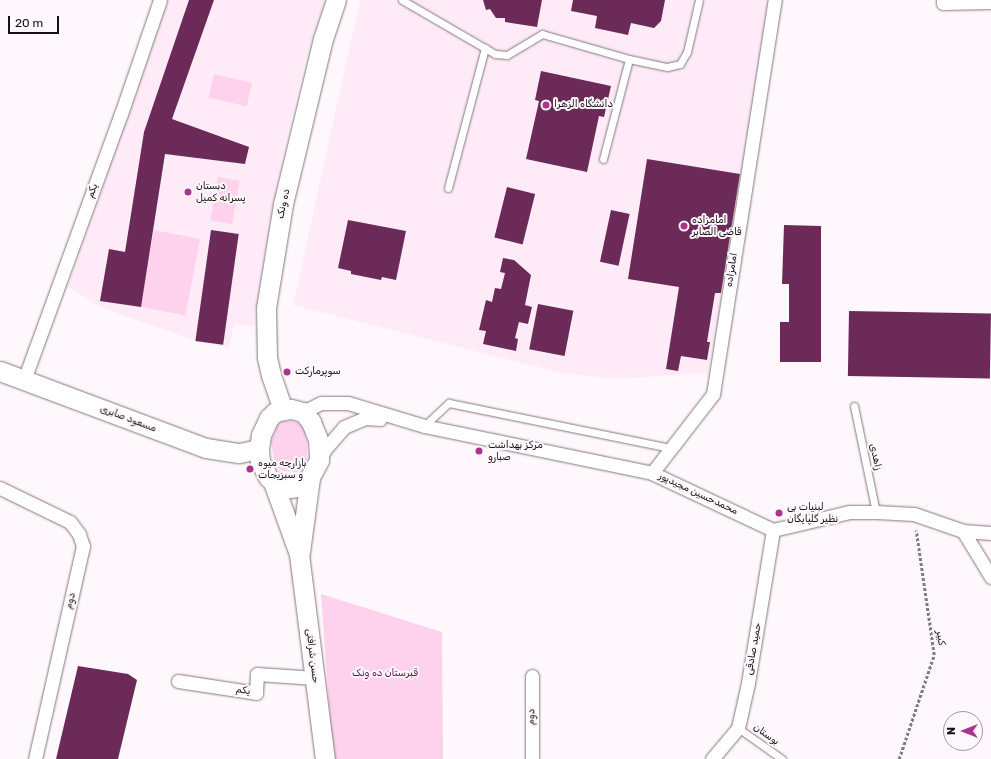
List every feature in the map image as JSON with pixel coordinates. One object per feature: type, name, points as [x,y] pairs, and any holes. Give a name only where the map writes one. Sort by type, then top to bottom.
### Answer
[{"type":"street","name":"یکم","points":[[24,380],[118,122],[160,0]]},
{"type":"street","name":"ده ونک","points":[[283,410],[271,375],[267,357],[266,308],[283,204],[323,39],[336,0]]},
{"type":"street","name":"امامزاده","points":[[652,473],[713,394],[775,0]]},
{"type":"street","points":[[943,1],[991,2]]},
{"type":"street","name":"مسعود صابری","points":[[0,371],[206,448],[239,454],[259,449]]},
{"type":"street","points":[[303,412],[321,404],[337,402],[402,421]]},
{"type":"street","points":[[299,554],[272,482],[263,470],[259,449],[265,424],[275,412],[291,409],[303,412],[311,422],[318,439],[320,460]]},
{"type":"street","points":[[272,482],[288,488],[298,487],[308,481],[330,441],[344,426],[352,422],[365,418],[402,421]]},
{"type":"street","name":"محمدحسین مجیدپور","points":[[402,421],[652,473],[773,530]]},
{"type":"street","points":[[299,554],[310,478]]},
{"type":"street","name":"دوم","points":[[0,488],[70,522],[79,534],[83,546],[35,759]]},
{"type":"street","points":[[773,530],[849,512],[876,512],[914,514],[963,531],[991,533]]},
{"type":"street","name":"حمید صادقی","points":[[712,759],[738,728],[748,683],[773,530]]},
{"type":"street","points":[[963,531],[991,577]]},
{"type":"street","name":"حسن شرافتی","points":[[299,554],[325,759]]},
{"type":"street","name":"یکم","points":[[178,681],[256,694],[257,674],[315,678]]},
{"type":"street","name":"دوم","points":[[532,676],[532,759]]},
{"type":"lane","points":[[402,0],[495,54],[507,55],[542,34],[629,59],[667,67],[680,64],[687,52],[699,0]]},
{"type":"lane","points":[[448,188],[484,48]]},
{"type":"lane","points":[[603,159],[629,59]]},
{"type":"lane","points":[[424,426],[449,403],[671,448]]},
{"type":"lane","name":"زاهدی","points":[[854,406],[876,512]]},
{"type":"lane","name":"بوستان","points":[[738,728],[782,759]]},
{"type":"path","name":"کبیر","points":[[899,759],[934,655],[914,514]]},
{"type":"shaded area","name":"دبستان پسرانه كميل","points":[[167,0],[326,0],[305,62],[283,157],[269,228],[254,326],[234,324],[229,348],[195,341],[98,306],[68,286]]},
{"type":"shaded area","name":"دانشگاه الزهرا","points":[[360,0],[774,0],[708,373],[614,379],[563,373],[293,305]]},
{"type":"green space","points":[[214,74],[252,83],[247,106],[209,97]]},
{"type":"green space","points":[[218,177],[240,181],[232,224],[210,220]]},
{"type":"green space","points":[[154,230],[200,239],[185,316],[139,307]]},
{"type":"green space","points":[[284,421],[301,423],[305,433],[307,441],[307,462],[305,469],[297,472],[282,471],[275,467],[271,442],[277,425]]},
{"type":"green space","name":"قبرستان ده ونک","points":[[321,594],[442,632],[443,759],[333,759]]},
{"type":"building","points":[[189,0],[214,0],[172,119],[249,147],[245,164],[165,154],[141,307],[100,301],[109,249],[125,252],[144,132]]},
{"type":"building","points":[[483,0],[542,0],[537,27],[505,22],[505,18],[496,18],[490,9],[486,10]]},
{"type":"building","points":[[573,0],[665,0],[661,21],[654,28],[631,23],[628,35],[595,28],[597,16],[571,11]]},
{"type":"building","points":[[541,71],[611,86],[604,117],[599,116],[587,172],[526,159],[539,101],[535,100]]},
{"type":"building","name":"امامزاده قاضی الصابر","points":[[647,159],[740,174],[721,293],[715,293],[707,342],[710,342],[707,360],[681,356],[678,371],[666,369],[679,287],[628,279]]},
{"type":"building","points":[[507,187],[535,194],[523,244],[494,237]]},
{"type":"building","points":[[611,210],[630,214],[619,266],[600,262]]},
{"type":"building","points":[[348,220],[406,231],[396,280],[382,277],[381,280],[351,274],[351,271],[338,268]]},
{"type":"building","points":[[784,225],[821,226],[821,362],[780,362],[780,322],[789,322],[789,284],[782,284]]},
{"type":"building","points":[[211,230],[239,234],[223,345],[195,341]]},
{"type":"building","points":[[503,258],[514,260],[531,275],[525,305],[532,307],[528,324],[519,322],[515,338],[518,339],[516,351],[483,344],[486,331],[479,330],[486,300],[492,302],[495,288],[501,289],[505,273],[500,272]]},
{"type":"building","points":[[538,304],[573,311],[565,356],[529,349]]},
{"type":"building","points":[[849,311],[991,313],[990,378],[848,376]]},
{"type":"building","points":[[78,666],[128,674],[137,680],[118,759],[56,759]]},
{"type":"place","name":"دانشگاه الزهرا","points":[[546,105]]},
{"type":"place","name":"دبستان پسرانه كميل","points":[[188,192]]},
{"type":"place","name":"امامزاده قاضی الصابر","points":[[684,226]]},
{"type":"place","name":"سوپرمارکت","points":[[287,372]]},
{"type":"place","name":"مرکز بهداشت صبارو","points":[[479,451]]},
{"type":"place","name":"بازارچه میوه و سبزیجات","points":[[250,469]]},
{"type":"place","name":"لبنیات بی نظیر گلپایگان","points":[[779,513]]}]
